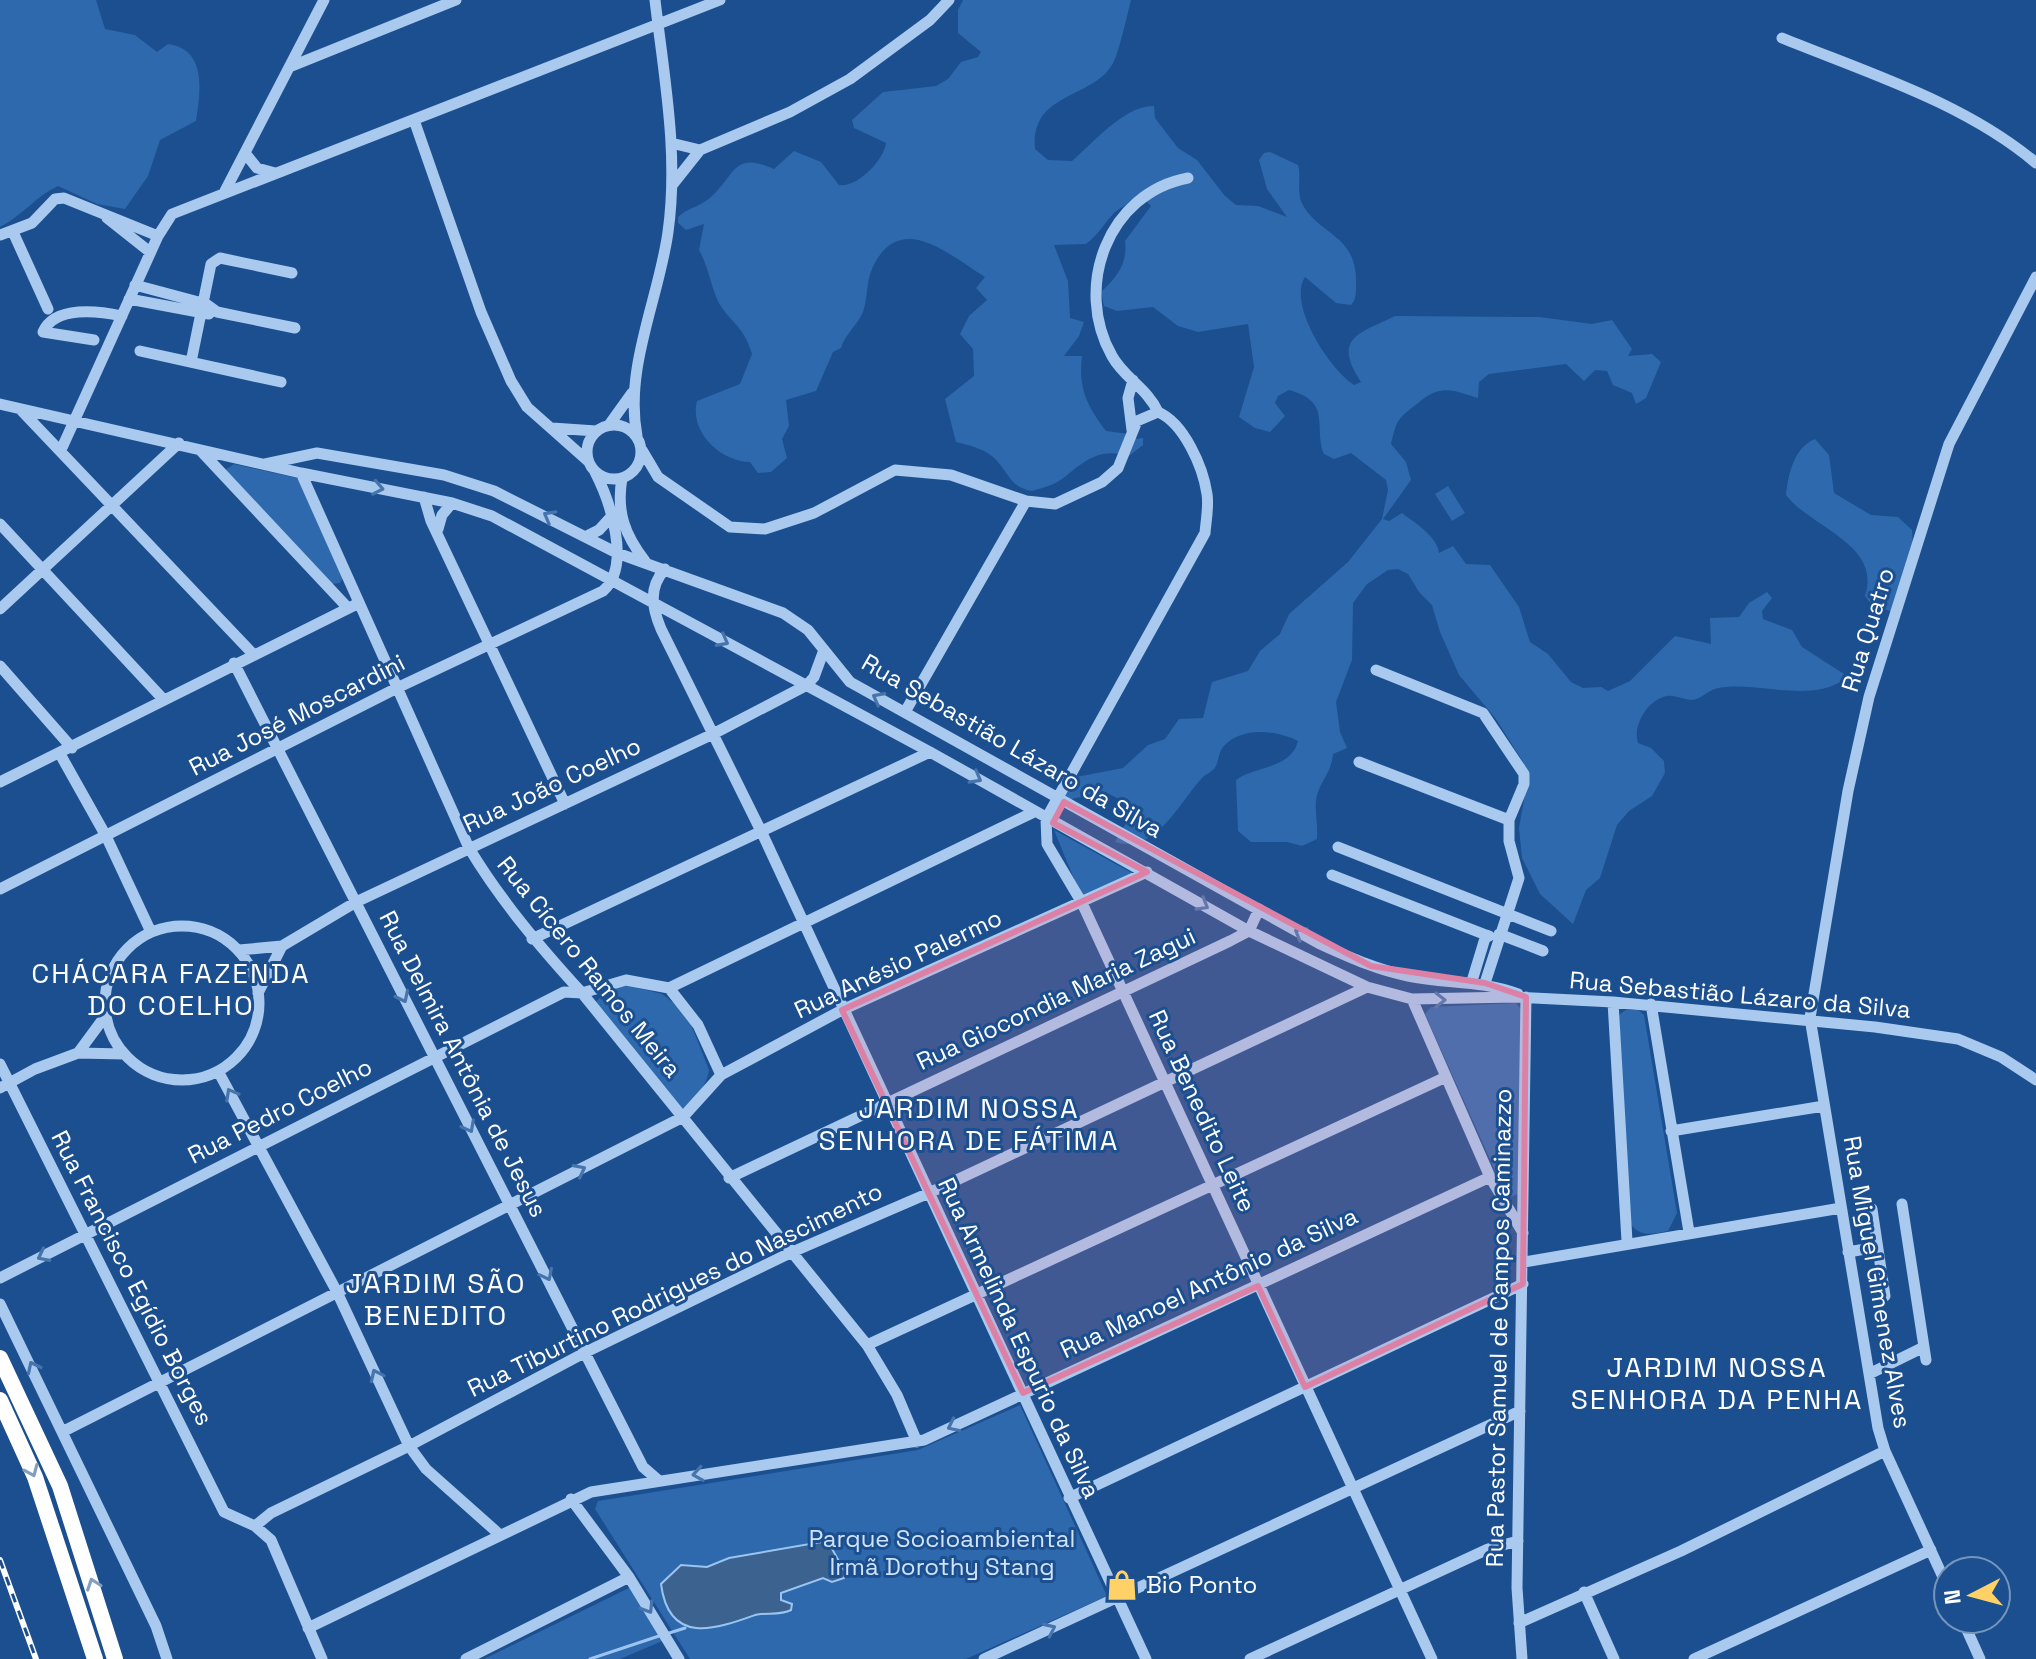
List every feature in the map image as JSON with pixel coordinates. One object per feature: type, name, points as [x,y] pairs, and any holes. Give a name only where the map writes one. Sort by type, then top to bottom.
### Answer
[{"type":"highway","points":[[0,1358],[60,1486],[115,1659]]},
{"type":"highway","points":[[0,1400],[35,1477],[95,1659]]},
{"type":"street","points":[[225,191],[324,0]]},
{"type":"street","points":[[292,66],[456,0]]},
{"type":"street","points":[[548,427],[596,431],[609,425],[624,408],[634,389],[668,234],[673,184],[655,0]]},
{"type":"street","points":[[61,450],[150,252],[172,214],[720,0]]},
{"type":"street","points":[[673,184],[700,150],[816,99],[930,20],[949,0]]},
{"type":"street","points":[[1782,38],[1964,115],[2006,138],[2036,163]]},
{"type":"street","points":[[414,120],[493,343],[527,407],[608,479],[658,477]]},
{"type":"street","points":[[671,143],[700,150]]},
{"type":"street","points":[[245,153],[257,168],[276,173]]},
{"type":"street","points":[[1049,821],[1205,533],[1208,497],[1204,479],[1180,429],[1158,412],[1151,397],[1112,358],[1098,322],[1094,285],[1100,252],[1121,218],[1157,189],[1188,178]]},
{"type":"street","points":[[0,235],[32,223],[55,199],[64,198],[106,218],[158,236]]},
{"type":"street","points":[[106,218],[150,252]]},
{"type":"street","points":[[13,232],[48,309]]},
{"type":"street","points":[[191,362],[211,264],[220,258],[292,273]]},
{"type":"street","name":"Rua Quatro","points":[[1810,1018],[1848,791],[1869,697],[1949,444],[2036,277]]},
{"type":"street","points":[[135,285],[204,310]]},
{"type":"street","points":[[129,299],[295,328]]},
{"type":"street","points":[[94,340],[43,332],[48,322],[66,314],[98,311],[122,316]]},
{"type":"street","points":[[140,351],[281,382]]},
{"type":"street","points":[[1132,430],[1128,398],[1133,380]]},
{"type":"street","points":[[634,389],[637,436],[658,477],[730,527],[749,530],[790,523],[895,470],[951,475],[1026,501],[1055,504],[1102,482],[1118,468],[1137,421],[1158,412]]},
{"type":"street","name":"Rua Sebastião Lázaro da Silva","points":[[0,404],[77,419],[264,465],[452,503],[513,526],[930,752],[1249,931],[1367,987],[1412,999],[1521,997],[1651,1004],[1810,1018],[1958,1039],[2001,1057],[2036,1080]]},
{"type":"street","points":[[20,408],[253,654]]},
{"type":"street","points":[[609,425],[625,426],[637,436]]},
{"type":"street","points":[[596,431],[588,445],[617,553],[613,579]]},
{"type":"street","points":[[0,609],[179,443]]},
{"type":"street","points":[[0,782],[354,605],[200,450]]},
{"type":"street","points":[[642,450],[639,464],[626,477],[620,515],[632,544],[646,562]]},
{"type":"street","name":"Rua Sebastião Lázaro da Silva","points":[[264,465],[317,453],[444,475],[520,501],[617,553],[783,613],[808,630],[850,682],[1308,938],[1371,966],[1409,977],[1479,982],[1521,997]]},
{"type":"street","name":"Rua Cícero Ramos Meira","points":[[301,473],[354,605],[399,687],[469,848],[532,939],[582,993],[867,1345],[884,1369],[917,1442]]},
{"type":"street","points":[[424,497],[565,804]]},
{"type":"street","points":[[905,712],[1026,501]]},
{"type":"street","points":[[438,529],[442,515],[452,503]]},
{"type":"street","points":[[585,537],[599,530],[610,518]]},
{"type":"street","points":[[0,524],[163,699]]},
{"type":"street","points":[[654,605],[654,586],[665,569]]},
{"type":"street","name":"Rua José Moscardini","points":[[0,889],[399,687],[603,591],[613,579]]},
{"type":"street","name":"Rua Armelinda Espurio da Silva","points":[[654,605],[669,643],[762,833],[1146,1659]]},
{"type":"street","points":[[669,643],[672,632],[684,621]]},
{"type":"street","points":[[807,685],[814,677],[824,650]]},
{"type":"street","name":"Rua Delmira Antônia de Jesus","points":[[234,663],[643,1467],[658,1480]]},
{"type":"street","points":[[0,666],[72,748]]},
{"type":"street","points":[[1376,670],[1483,713],[1524,774],[1524,784],[1509,820],[1509,841],[1519,878],[1494,936],[1479,982]]},
{"type":"street","name":"Rua João Coelho","points":[[239,950],[282,946],[356,902],[713,734],[807,685]]},
{"type":"street","points":[[532,939],[930,752]]},
{"type":"street","points":[[60,754],[106,836],[151,932]]},
{"type":"street","points":[[1359,762],[1509,820]]},
{"type":"street","points":[[669,988],[1034,812]]},
{"type":"street","name":"Rua Benedito Leite","points":[[1049,821],[1044,831],[1047,844],[1082,903],[1351,1490],[1432,1659]]},
{"type":"street","points":[[1338,847],[1551,931]]},
{"type":"street","name":"Rua Anésio Palermo","points":[[683,1117],[721,1075],[842,1010],[1147,872]]},
{"type":"street","points":[[1332,875],[1494,936],[1543,951]]},
{"type":"street","points":[[1249,931],[1259,909]]},
{"type":"street","points":[[165,926],[188,926],[224,938],[239,950],[252,970],[258,993],[258,1016],[251,1038],[237,1057],[218,1071],[178,1081],[139,1068],[124,1054],[112,1036],[105,995],[115,966],[133,943],[165,926]]},
{"type":"street","name":"Rua Giocondia Maria Zagui","points":[[729,1178],[1249,931]]},
{"type":"street","points":[[258,993],[282,946]]},
{"type":"street","name":"Rua Pedro Coelho","points":[[0,1278],[564,992],[582,993],[626,980],[669,988]]},
{"type":"street","name":"Rua Tiburtino Rodrigues do Nascimento","points":[[255,1526],[271,1513],[409,1446],[586,1352],[790,1253],[929,1193],[1367,987]]},
{"type":"street","name":"Rua Cícero Ramos Meira","points":[[669,988],[698,1025],[721,1075]]},
{"type":"street","name":"Rua Pastor Samuel de Campos Caminazzo","points":[[1521,997],[1524,1262],[1518,1541],[1522,1659]]},
{"type":"street","points":[[1412,999],[1490,1177],[1523,1234]]},
{"type":"street","points":[[1613,1002],[1627,1241]]},
{"type":"street","points":[[1651,1004],[1689,1232]]},
{"type":"street","points":[[78,1053],[106,1015]]},
{"type":"street","name":"Rua Miguel Gimenez Alves","points":[[1810,1018],[1869,1374],[1885,1451],[1933,1555]]},
{"type":"street","points":[[5,1086],[35,1069],[78,1053],[124,1054]]},
{"type":"street","name":"Rua Francisco Egídio Borges","points":[[0,1064],[5,1086],[87,1234],[224,1512],[255,1526]]},
{"type":"street","points":[[218,1071],[337,1292],[409,1446],[426,1469],[499,1534]]},
{"type":"street","points":[[867,1345],[1446,1077]]},
{"type":"street","points":[[1671,1131],[1824,1106]]},
{"type":"street","points":[[64,1431],[683,1117]]},
{"type":"street","name":"Rua Manoel Antônio da Silva","points":[[308,1628],[571,1499],[609,1487],[917,1442],[1490,1177]]},
{"type":"street","points":[[1902,1204],[1926,1360]]},
{"type":"street","points":[[1524,1262],[1627,1241],[1841,1208]]},
{"type":"street","points":[[1872,1209],[1885,1296]]},
{"type":"street","points":[[1848,1252],[1877,1247]]},
{"type":"street","points":[[1069,1498],[1523,1284]]},
{"type":"street","points":[[0,1304],[156,1626],[167,1659]]},
{"type":"street","points":[[1869,1374],[1924,1347]]},
{"type":"street","points":[[984,1659],[1520,1411]]},
{"type":"street","points":[[1519,1623],[1681,1551],[1885,1451]]},
{"type":"street","points":[[571,1499],[629,1577],[679,1659]]},
{"type":"street","points":[[255,1526],[271,1540],[322,1659]]},
{"type":"street","points":[[1250,1659],[1503,1542],[1518,1541]]},
{"type":"street","points":[[1694,1659],[1931,1550]]},
{"type":"street","points":[[466,1659],[629,1577]]},
{"type":"street","points":[[1584,1592],[1614,1659]]},
{"type":"street","points":[[1969,1635],[1980,1659]]},
{"type":"highlighted area","points":[[1064,802],[1371,966],[1485,983],[1526,997],[1523,1284],[1305,1387],[1258,1286],[1023,1393],[842,1010],[1147,872],[1053,823]]},
{"type":"green space","points":[[0,0],[96,0],[105,29],[135,35],[157,52],[168,44],[190,54],[198,74],[196,121],[160,140],[148,176],[125,209],[97,204],[58,186],[0,227]]},
{"type":"green space","points":[[963,0],[1131,0],[1114,61],[1105,74],[1053,106],[1043,116],[1036,130],[1035,149],[1048,160],[1072,161],[1121,118],[1143,107],[1154,106],[1155,118],[1178,148],[1197,160],[1225,196],[1236,205],[1258,206],[1287,217],[1267,189],[1259,160],[1264,153],[1270,152],[1298,165],[1301,202],[1351,255],[1356,282],[1351,305],[1336,303],[1305,277],[1301,289],[1306,319],[1323,351],[1354,385],[1361,382],[1349,355],[1354,338],[1395,316],[1539,317],[1592,324],[1612,320],[1632,349],[1628,356],[1652,354],[1661,362],[1646,398],[1636,404],[1632,393],[1613,385],[1607,371],[1595,370],[1584,381],[1566,364],[1489,374],[1479,382],[1478,398],[1446,390],[1433,393],[1402,416],[1393,435],[1391,444],[1406,462],[1411,480],[1383,519],[1389,521],[1402,513],[1430,536],[1439,553],[1453,546],[1466,564],[1490,565],[1519,607],[1530,642],[1548,654],[1571,682],[1583,688],[1601,687],[1608,691],[1630,681],[1675,636],[1711,644],[1710,618],[1739,617],[1749,603],[1767,592],[1772,598],[1762,611],[1763,619],[1792,630],[1802,647],[1844,674],[1845,679],[1816,690],[1734,687],[1715,689],[1692,700],[1667,696],[1654,702],[1640,721],[1638,743],[1651,748],[1664,761],[1665,773],[1652,796],[1629,811],[1617,825],[1600,878],[1586,890],[1573,924],[1540,894],[1522,858],[1519,828],[1527,783],[1523,762],[1496,719],[1459,675],[1432,605],[1408,574],[1398,569],[1388,570],[1367,584],[1353,603],[1352,660],[1336,702],[1340,732],[1347,748],[1333,754],[1330,768],[1317,794],[1317,839],[1302,846],[1287,842],[1251,842],[1238,831],[1236,780],[1288,757],[1298,741],[1280,734],[1259,732],[1230,740],[1220,752],[1214,769],[1204,776],[1155,833],[1143,841],[1130,844],[1115,842],[1126,823],[1121,800],[1105,792],[1062,801],[1066,779],[1123,768],[1148,745],[1165,739],[1179,719],[1203,718],[1212,682],[1248,671],[1260,651],[1280,634],[1289,614],[1348,562],[1382,519],[1388,490],[1386,480],[1351,453],[1334,459],[1324,454],[1317,408],[1303,395],[1289,390],[1278,396],[1275,403],[1285,416],[1270,432],[1255,428],[1239,417],[1254,367],[1248,324],[1198,332],[1178,326],[1153,307],[1117,311],[1104,306],[1101,292],[1120,270],[1125,257],[1125,241],[1151,206],[1146,201],[1124,206],[1086,244],[1054,245],[1068,281],[1070,318],[1084,322],[1079,336],[1064,356],[1082,356],[1081,378],[1085,396],[1106,431],[1129,434],[1135,439],[1143,438],[1143,445],[1129,456],[1109,453],[1092,457],[1055,483],[1032,491],[1015,484],[989,454],[956,442],[945,399],[974,376],[973,349],[960,334],[969,316],[987,300],[976,288],[985,277],[941,249],[910,239],[896,241],[883,251],[870,274],[863,312],[841,348],[833,352],[816,391],[786,400],[789,426],[782,439],[787,458],[771,472],[758,473],[750,462],[739,461],[718,451],[703,434],[696,413],[697,401],[740,384],[752,354],[744,335],[721,306],[699,250],[704,224],[686,230],[678,223],[678,217],[708,199],[743,164],[761,164],[774,169],[794,151],[821,162],[839,185],[861,178],[880,157],[886,143],[854,128],[852,120],[883,92],[936,86],[948,79],[961,62],[978,57],[981,52],[958,33],[958,10]]},
{"type":"green space","points":[[1815,439],[1829,455],[1834,493],[1871,515],[1898,517],[1912,530],[1913,550],[1893,612],[1872,605],[1865,596],[1868,578],[1854,550],[1797,507],[1786,495],[1797,455]]},
{"type":"green space","points":[[234,464],[297,478],[343,577],[340,583],[331,584],[225,470]]},
{"type":"green space","points":[[1448,486],[1465,513],[1452,521],[1435,494]]},
{"type":"green space","points":[[1054,830],[1132,873],[1133,874],[1081,896]]},
{"type":"green space","points":[[627,985],[662,994],[688,1017],[709,1070],[700,1092],[682,1109],[596,1002],[605,992]]},
{"type":"green space","points":[[1516,1003],[1521,1009],[1518,1194],[1510,1197],[1506,1195],[1425,1014],[1431,1007]]},
{"type":"green space","points":[[1636,1008],[1644,1015],[1677,1213],[1668,1231],[1652,1234],[1638,1231],[1630,1223],[1619,1015],[1627,1009]]},
{"type":"green space","name":"Parque Socioambiental Irmã Dorothy Stang","points":[[1020,1405],[1107,1596],[966,1659],[690,1659],[595,1509],[598,1501],[918,1450]]},
{"type":"green space","points":[[633,1586],[667,1639],[620,1659],[484,1659]]},
{"type":"shaded area","points":[[821,1542],[831,1547],[845,1572],[844,1578],[832,1582],[823,1578],[781,1593],[781,1600],[792,1604],[787,1612],[759,1614],[725,1625],[696,1628],[684,1625],[674,1617],[666,1604],[661,1584],[681,1565],[707,1567],[729,1558]]},
{"type":"waterway","points":[[666,1634],[685,1628]]},
{"type":"waterway","points":[[590,1659],[659,1636]]},
{"type":"railway","points":[[0,1560],[36,1659]]},
{"type":"place","name":"Bio Ponto","points":[[1122,1585]]},
{"type":"district","name":"CHÁCARA FAZENDA DO COELHO","points":[[171,989]]},
{"type":"district","name":"JARDIM NOSSA SENHORA DE FÁTIMA","points":[[969,1124]]},
{"type":"district","name":"JARDIM SÃO BENEDITO","points":[[436,1299]]},
{"type":"district","name":"JARDIM NOSSA SENHORA DA PENHA","points":[[1717,1383]]}]
